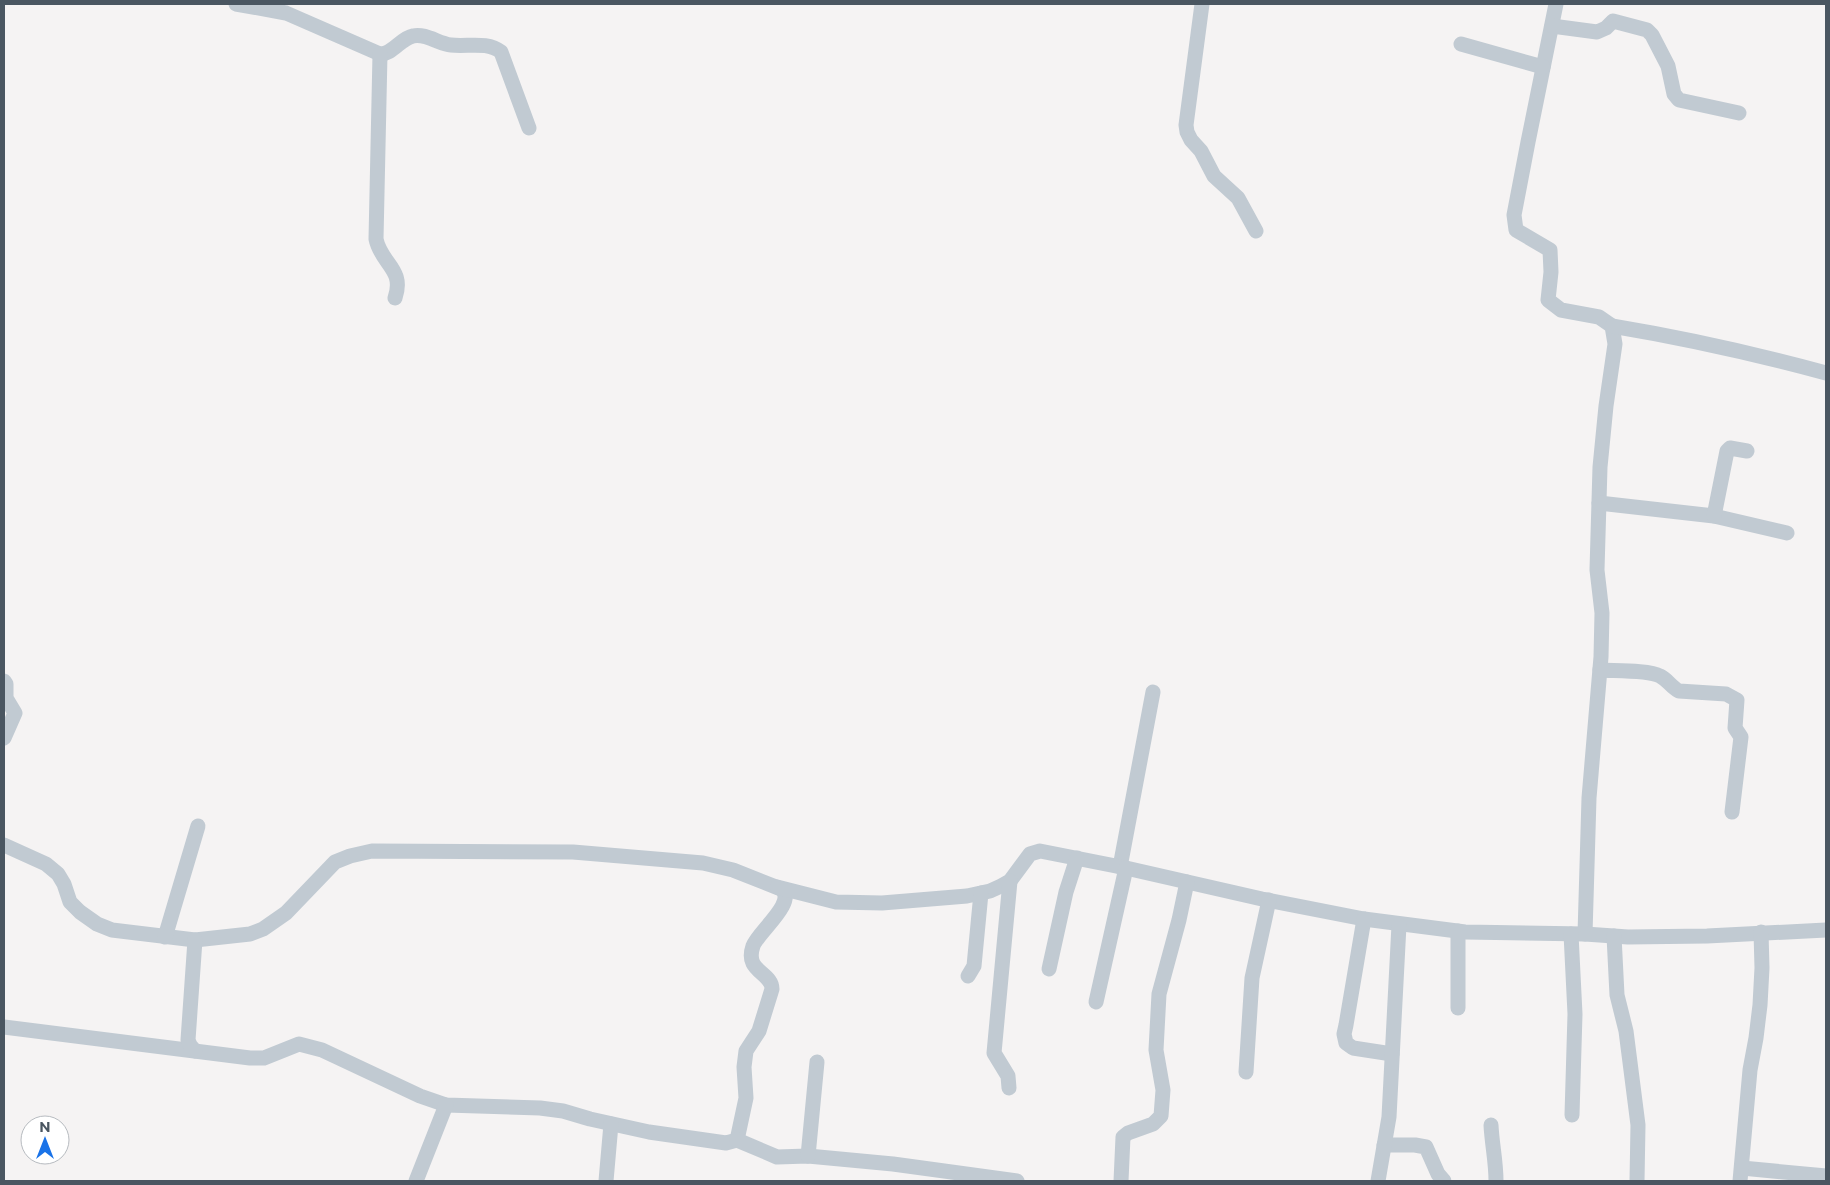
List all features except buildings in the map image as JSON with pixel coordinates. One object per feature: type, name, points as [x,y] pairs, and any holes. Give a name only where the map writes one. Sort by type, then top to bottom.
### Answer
[{"type":"street","points":[[236,4],[286,13],[380,54],[389,52],[397,44],[412,36],[423,36],[441,44],[481,45],[497,48],[501,52],[529,128]]},
{"type":"street","points":[[1202,4],[1186,125],[1187,132],[1201,151],[1214,176],[1238,198],[1256,231]]},
{"type":"street","points":[[1556,4],[1514,215],[1516,230],[1550,250],[1551,272],[1548,300],[1561,310],[1599,317],[1612,326],[1663,334],[1826,373]]},
{"type":"street","points":[[1552,26],[1597,32],[1606,28],[1613,21],[1647,30],[1652,35],[1668,66],[1673,91],[1679,100],[1739,113]]},
{"type":"street","points":[[1460,44],[1543,67]]},
{"type":"street","points":[[380,54],[376,239],[381,252],[396,273],[398,288],[395,298]]},
{"type":"street","points":[[1572,1115],[1578,934],[1600,670],[1602,613],[1597,570],[1600,467],[1615,344],[1612,326]]},
{"type":"street","points":[[1714,516],[1727,451],[1730,448],[1747,451]]},
{"type":"street","points":[[1599,503],[1714,516],[1787,533]]},
{"type":"street","points":[[1600,670],[1656,674],[1667,680],[1674,689],[1679,691],[1726,694],[1737,700],[1735,728],[1741,737],[1732,812]]},
{"type":"street","points":[[4,681],[6,684],[6,698],[15,715],[4,738]]},
{"type":"street","points":[[1096,1002],[1123,867],[1153,692]]},
{"type":"street","points":[[165,937],[198,826]]},
{"type":"street","points":[[4,845],[46,864],[58,874],[64,884],[70,902],[97,924],[112,930],[195,940],[250,934],[263,928],[286,913],[335,862],[372,851],[573,852],[694,863],[733,870],[776,887],[785,892],[786,900],[754,943],[751,952],[755,968],[772,984],[772,989],[759,1031],[746,1051],[744,1067],[746,1098],[736,1140]]},
{"type":"street","points":[[776,887],[836,902],[882,903],[967,896],[1001,886],[1010,880],[1030,854],[1035,851],[1123,867],[1364,919],[1399,925],[1458,931],[1614,936],[1706,936],[1826,930]]},
{"type":"street","points":[[1050,969],[1066,892],[1078,858]]},
{"type":"street","points":[[1009,1088],[1008,1076],[994,1053],[1010,880]]},
{"type":"street","points":[[1121,1181],[1123,1137],[1153,1124],[1160,1116],[1163,1090],[1156,1050],[1159,994],[1187,882]]},
{"type":"street","points":[[968,976],[974,966],[981,893]]},
{"type":"street","points":[[1246,1072],[1252,978],[1269,900]]},
{"type":"street","points":[[1364,919],[1344,1034],[1346,1043],[1353,1048],[1392,1054]]},
{"type":"street","points":[[1378,1181],[1389,1117],[1399,925]]},
{"type":"street","points":[[1458,931],[1458,1008]]},
{"type":"street","points":[[1761,932],[1760,1005],[1750,1070],[1741,1175],[1826,1176],[1825,1181]]},
{"type":"street","points":[[1614,936],[1617,995],[1626,1031],[1638,1124],[1637,1181]]},
{"type":"street","points":[[195,940],[188,1040],[195,1051]]},
{"type":"street","points":[[4,1027],[236,1057],[264,1058],[277,1054],[293,1045],[306,1044],[420,1096],[446,1105],[540,1108],[563,1111],[611,1124],[709,1142],[726,1144],[736,1140],[778,1157],[808,1156],[893,1164],[1016,1181]]},
{"type":"street","points":[[808,1156],[817,1062]]},
{"type":"street","points":[[416,1181],[446,1105]]},
{"type":"street","points":[[606,1181],[611,1124]]},
{"type":"street","points":[[1491,1125],[1496,1181]]},
{"type":"street","points":[[1384,1145],[1426,1147],[1438,1174],[1444,1181]]}]
